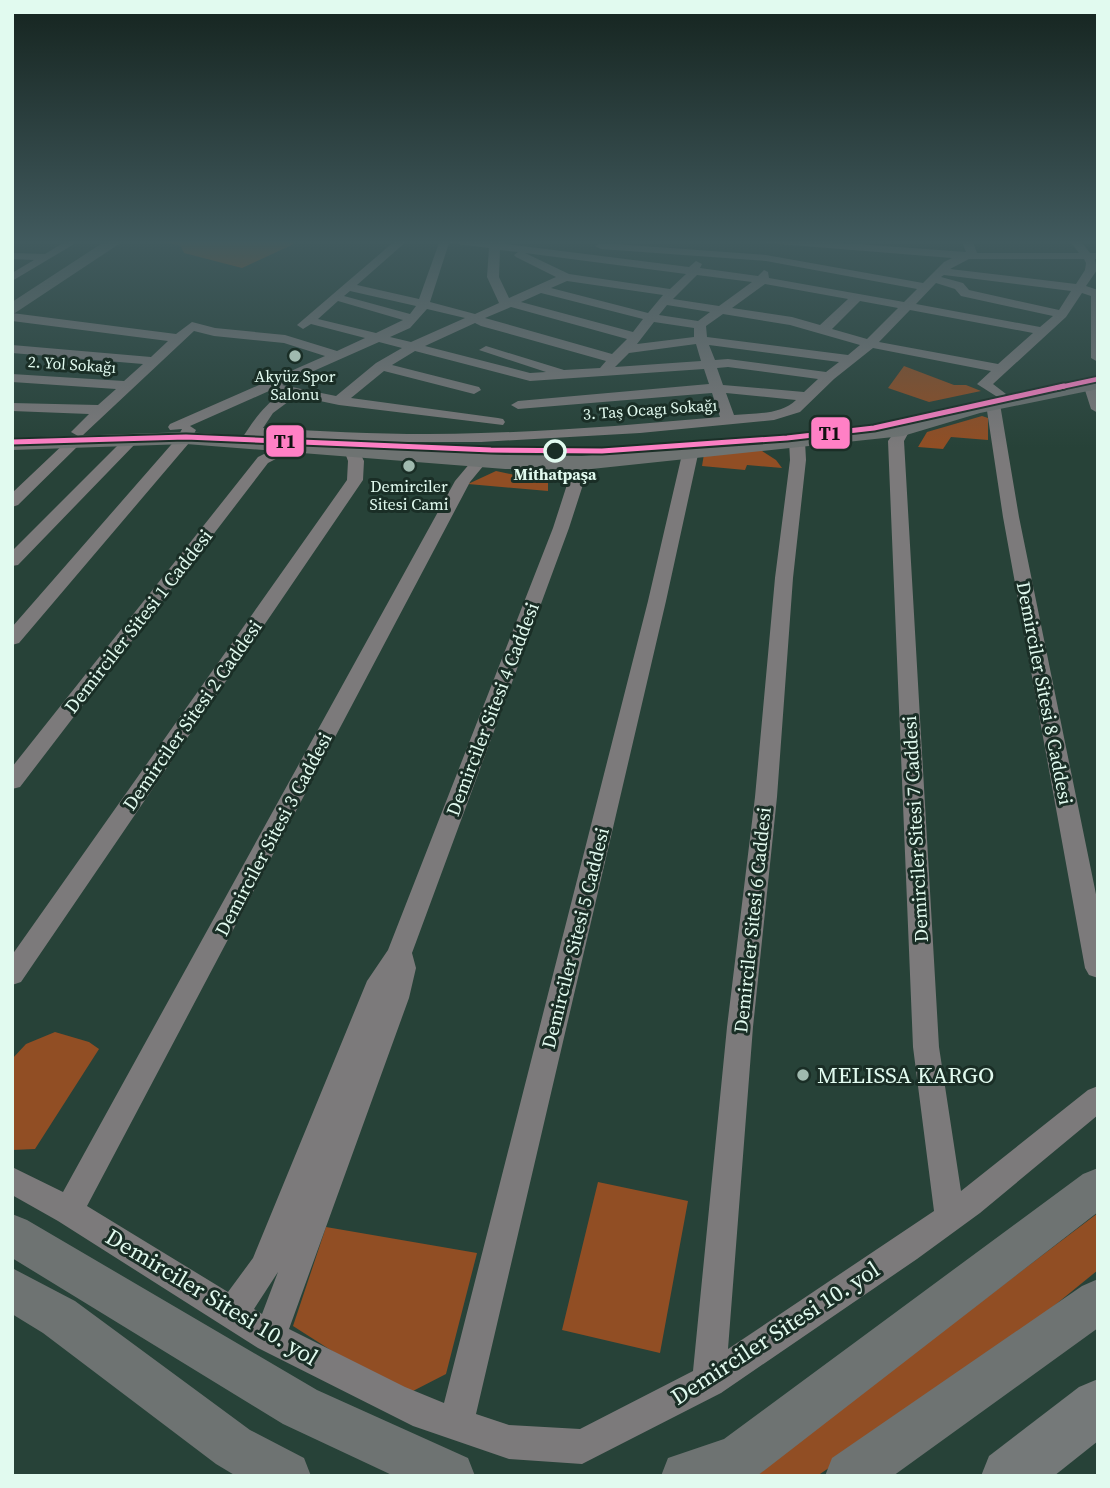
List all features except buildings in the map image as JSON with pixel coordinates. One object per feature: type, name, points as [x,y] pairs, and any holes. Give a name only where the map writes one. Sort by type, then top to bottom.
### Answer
[{"type":"main road","points":[[251,437],[288,447],[352,450],[481,448],[528,463],[582,463],[767,444],[798,451],[892,435],[991,406],[1095,381]]},
{"type":"main road","points":[[13,443],[183,432],[379,442],[585,445],[868,424],[991,406]]},
{"type":"main road","points":[[76,437],[132,439],[183,432]]},
{"type":"main road","points":[[686,1476],[737,1460],[1098,1187]]},
{"type":"main road","points":[[12,1234],[300,1407],[450,1476]]},
{"type":"main road","points":[[12,1289],[59,1317],[233,1447],[286,1476]]},
{"type":"main road","points":[[849,1476],[1098,1301]]},
{"type":"main road","points":[[1009,1476],[1098,1406]]},
{"type":"street","points":[[379,309],[412,319]]},
{"type":"street","points":[[12,639],[183,432],[266,386],[399,329],[419,309]]},
{"type":"street","points":[[443,309],[614,359]]},
{"type":"street","points":[[339,401],[382,366],[414,346],[496,309]]},
{"type":"street","points":[[530,309],[636,337]]},
{"type":"street","points":[[619,309],[652,318],[700,325],[724,309]]},
{"type":"street","points":[[558,432],[585,400],[602,373],[659,309]]},
{"type":"street","points":[[728,309],[779,318],[870,344],[999,368],[1064,309]]},
{"type":"street","points":[[779,318],[789,309]]},
{"type":"street","points":[[824,329],[844,309]]},
{"type":"street","name":"3. Taş Ocagı Sokağı","points":[[251,437],[377,438],[481,448],[558,432],[774,416],[795,409],[810,397],[829,376],[870,344],[904,309]]},
{"type":"street","points":[[920,309],[1043,331]]},
{"type":"street","points":[[1045,309],[1062,313]]},
{"type":"street","points":[[1097,309],[1098,358]]},
{"type":"street","points":[[285,339],[309,320],[337,312],[399,329]]},
{"type":"street","points":[[12,317],[177,338]]},
{"type":"street","points":[[309,320],[530,377],[728,363],[829,376]]},
{"type":"street","points":[[700,325],[708,364],[729,421]]},
{"type":"street","points":[[12,502],[153,361],[192,326],[214,332],[285,339],[337,355]]},
{"type":"street","points":[[436,337],[554,368],[566,376]]},
{"type":"street","points":[[625,349],[701,340],[849,359]]},
{"type":"street","points":[[12,349],[153,361]]},
{"type":"street","points":[[382,366],[474,390]]},
{"type":"street","name":"Demirciler Sitesi 8 Caddesi","points":[[999,368],[984,384],[991,406],[1098,968]]},
{"type":"street","points":[[443,415],[500,369]]},
{"type":"street","points":[[530,377],[518,405],[716,388],[810,397]]},
{"type":"street","name":"2. Yol Sokağı","points":[[12,378],[129,386]]},
{"type":"street","points":[[1095,381],[1098,409]]},
{"type":"street","points":[[266,386],[339,401],[498,422]]},
{"type":"street","points":[[263,460],[251,437],[268,411],[291,393]]},
{"type":"street","name":"Demirciler Sitesi 3 Caddesi","points":[[69,1212],[481,448],[498,422],[518,405]]},
{"type":"street","points":[[12,407],[104,410]]},
{"type":"street","name":"Demirciler Sitesi 7 Caddesi","points":[[892,435],[926,1048],[950,1215]]},
{"type":"street","points":[[12,561],[132,439]]},
{"type":"street","name":"Demirciler Sitesi 1 Caddesi","points":[[12,782],[263,460],[288,447]]},
{"type":"street","name":"Demirciler Sitesi 2 Caddesi","points":[[12,975],[355,480],[356,460],[352,450]]},
{"type":"street","name":"Demirciler Sitesi 5 Caddesi","points":[[456,1425],[691,450]]},
{"type":"street","name":"Demirciler Sitesi 6 Caddesi","points":[[709,1381],[740,1027],[766,797],[784,578],[798,451]]},
{"type":"street","name":"Demirciler Sitesi 4 Caddesi","points":[[232,1313],[265,1268],[380,981],[399,953],[561,528],[582,463]]},
{"type":"street","name":"Demirciler Sitesi 4 Caddesi","points":[[270,1338],[397,998],[403,968],[399,953]]},
{"type":"street","name":"Demirciler Sitesi 10. yol","points":[[12,1180],[69,1212],[270,1338],[393,1399],[456,1425],[509,1442],[582,1447],[709,1381],[906,1249],[969,1203],[1098,1098]]},
{"type":"shaded area","points":[[904,366],[954,385],[966,385],[981,391],[929,402],[888,388]]},
{"type":"shaded area","points":[[982,416],[988,418],[988,440],[951,437],[943,449],[918,447],[927,432]]},
{"type":"shaded area","points":[[756,447],[776,460],[782,468],[747,465],[745,470],[702,466],[704,454]]},
{"type":"shaded area","points":[[496,471],[548,482],[548,491],[468,484]]},
{"type":"shaded area","points":[[55,1032],[89,1042],[99,1049],[35,1149],[12,1150],[12,1059],[26,1044]]},
{"type":"shaded area","points":[[598,1182],[688,1201],[660,1353],[562,1330]]},
{"type":"shaded area","points":[[1098,1213],[1098,1270],[980,1366],[817,1476],[751,1476]]},
{"type":"shaded area","points":[[326,1227],[477,1253],[446,1374],[411,1392],[365,1372],[293,1326]]},
{"type":"transit line","name":"T1","points":[[12,442],[186,437],[491,450],[602,451],[787,438],[874,428],[1098,379]]},
{"type":"place","name":"Akyüz Spor Salonu","points":[[295,356]]},
{"type":"place","name":"Mithatpaşa","points":[[555,451]]},
{"type":"place","name":"Demirciler Sitesi Cami","points":[[409,466]]},
{"type":"place","name":"MELISSA KARGO","points":[[803,1075]]}]
